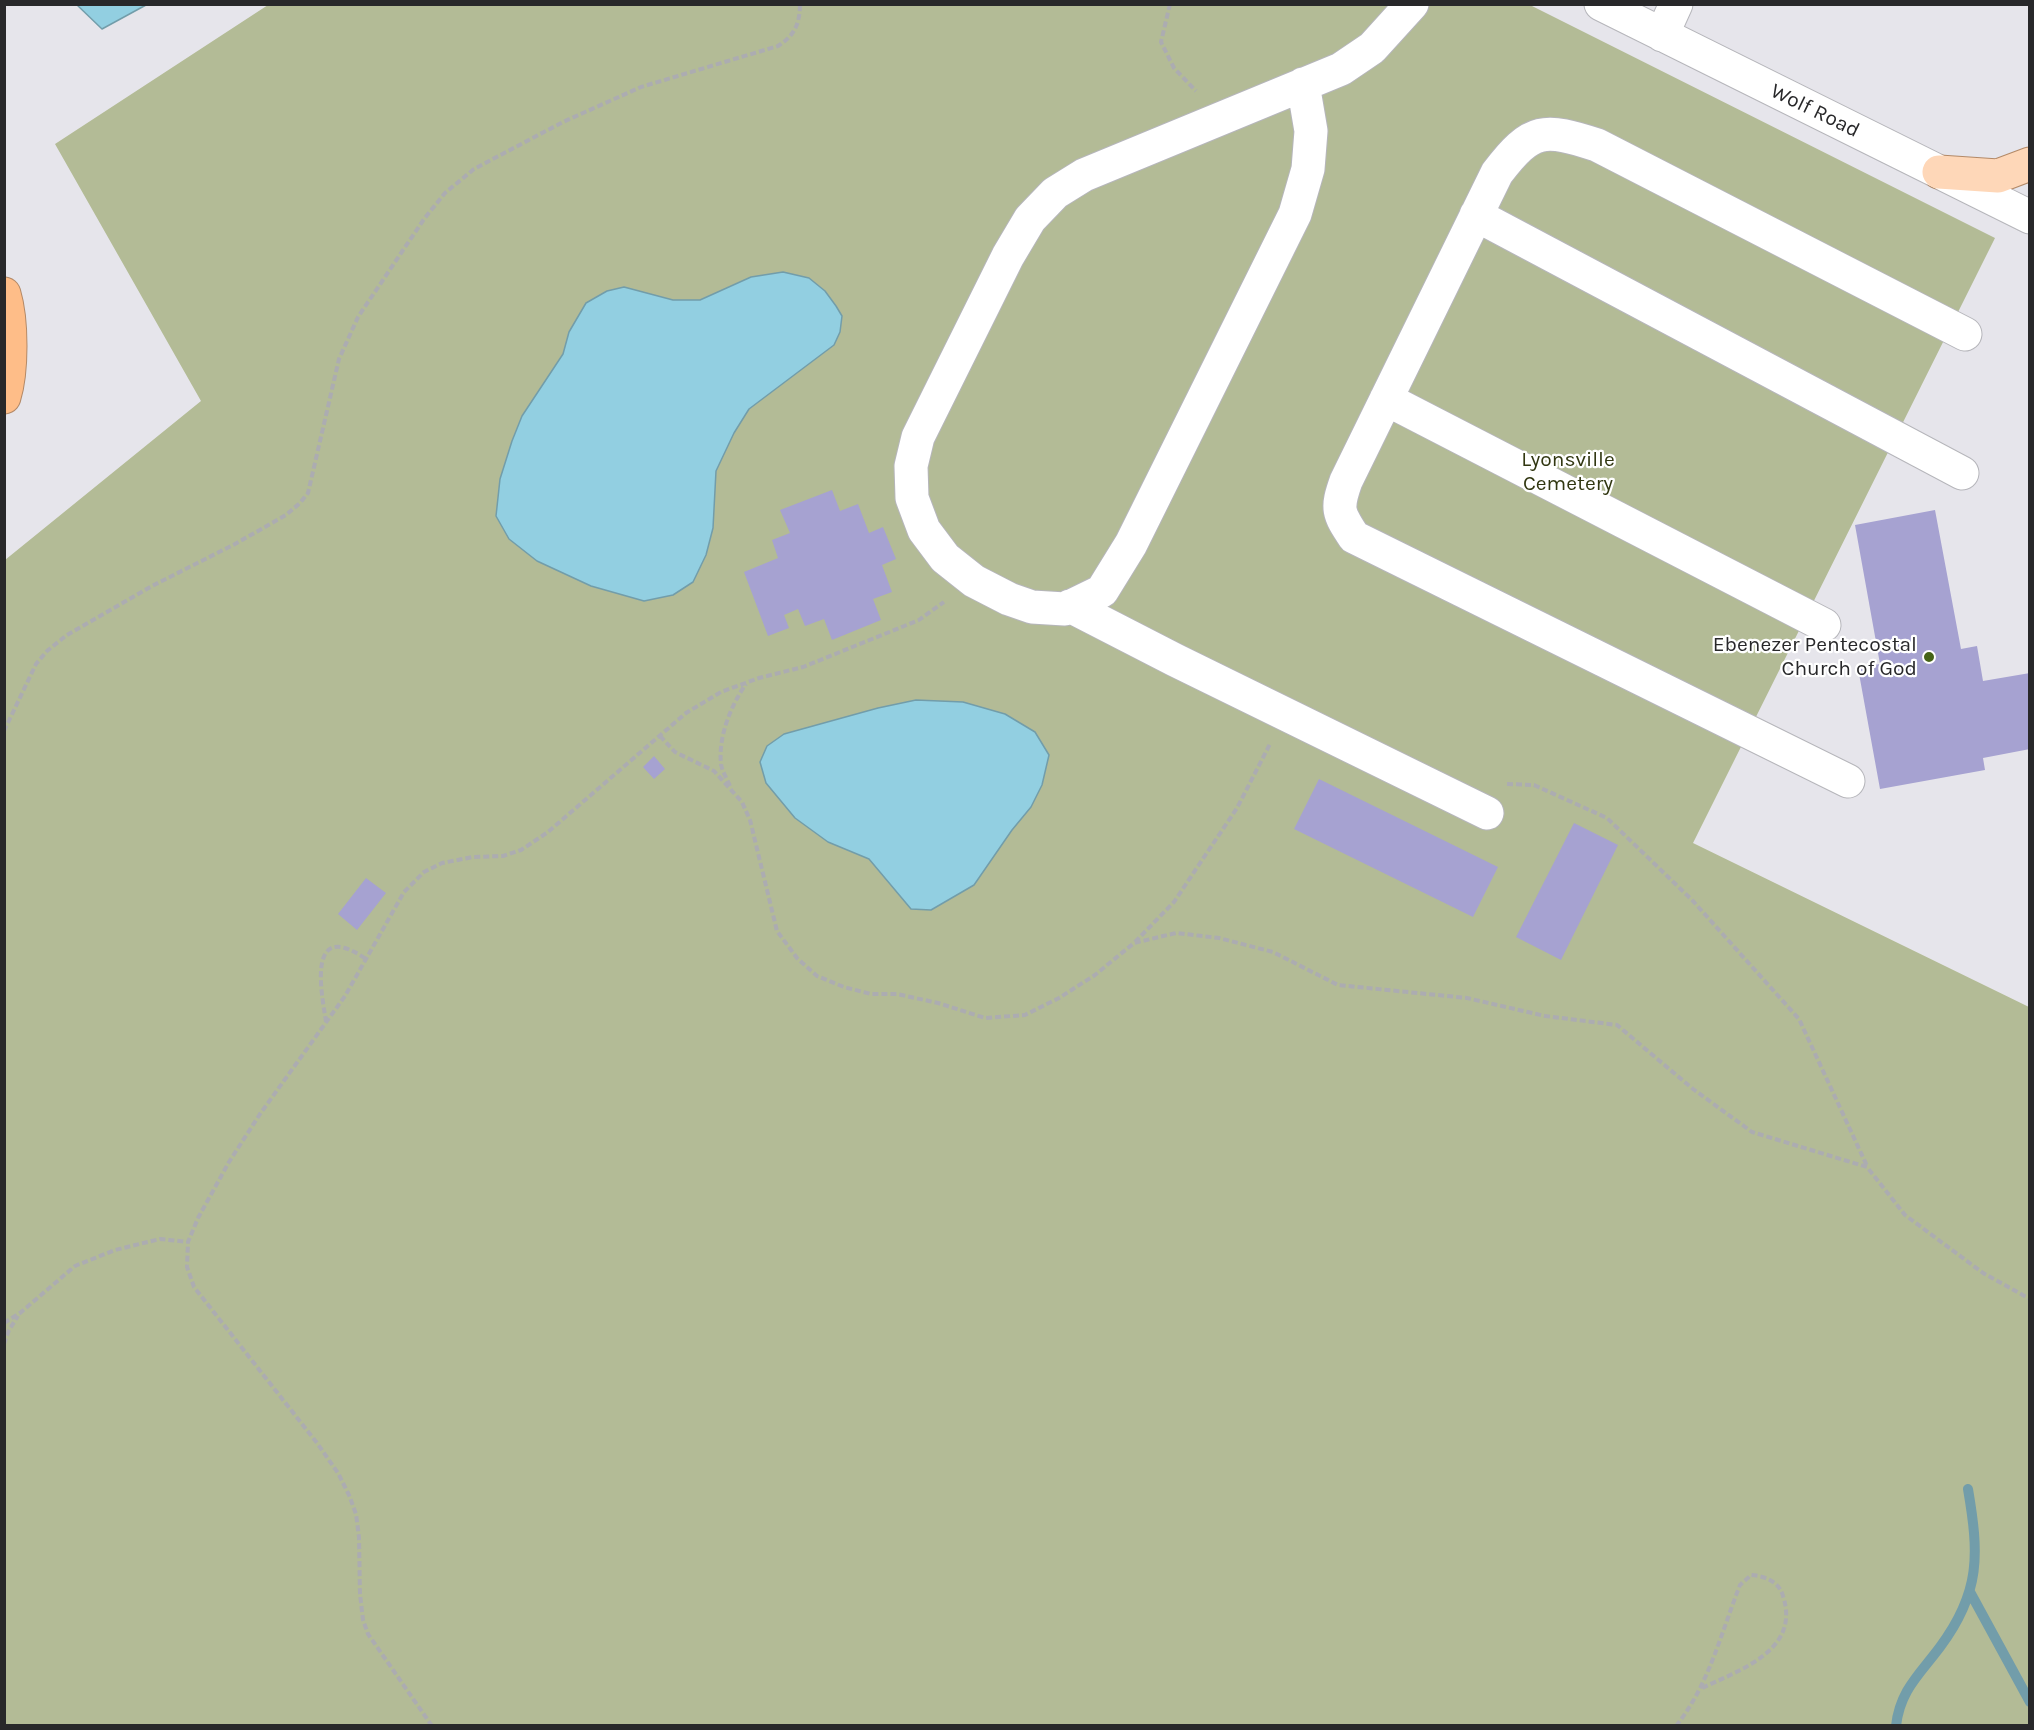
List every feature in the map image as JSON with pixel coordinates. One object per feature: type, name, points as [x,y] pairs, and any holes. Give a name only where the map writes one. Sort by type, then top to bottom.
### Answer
[{"type":"highway","points":[[4,294],[9,310],[9,382],[4,397]]},
{"type":"main road","points":[[1939,172],[1998,176],[2030,164]]},
{"type":"street","points":[[1303,84],[1311,131],[1308,169],[1295,214],[1131,544],[1102,591],[1065,609],[1032,607],[1009,599],[974,581],[945,558],[924,530],[912,498],[911,466],[918,437],[1008,256],[1030,219],[1055,193],[1084,174],[1303,84],[1341,69],[1372,48],[1412,4]]},
{"type":"street","name":"Wolf Road","points":[[1601,4],[2030,217]]},
{"type":"street","points":[[1662,35],[1676,4]]},
{"type":"street","points":[[1848,781],[1354,537],[1342,519],[1339,502],[1346,481],[1497,173],[1516,149],[1534,138],[1550,133],[1597,145],[1965,334]]},
{"type":"street","points":[[1476,215],[1962,472]]},
{"type":"street","points":[[1386,399],[1824,625]]},
{"type":"street","points":[[1070,606],[1285,715],[1487,813]]},
{"type":"path","points":[[4,731],[36,664],[47,651],[67,635],[152,586],[235,544],[286,515],[300,503],[308,493],[339,358],[358,317],[424,219],[445,193],[474,169],[563,122],[631,92],[709,65],[778,46],[787,40],[796,28],[800,19],[800,4]]},
{"type":"path","points":[[1170,4],[1161,42],[1166,55],[1174,68],[1204,99],[1219,119]]},
{"type":"path","points":[[432,1725],[368,1634],[363,1620],[360,1594],[359,1537],[356,1514],[338,1473],[263,1373],[194,1287],[187,1267],[188,1242],[198,1218],[229,1162],[260,1114],[326,1023],[404,892],[424,872],[442,863],[473,857],[503,856],[521,850],[548,832],[686,713],[721,692],[803,667],[919,620],[974,581]]},
{"type":"path","points":[[730,788],[721,765],[723,739],[732,707],[746,683]]},
{"type":"path","points":[[660,736],[675,752],[714,771],[742,802],[750,820],[777,931],[797,958],[817,976],[844,987],[872,994],[938,1003],[985,1018],[1025,1015],[1059,998],[1095,975],[1134,943],[1174,902],[1237,808],[1285,715]]},
{"type":"path","points":[[1487,813],[1505,784],[1534,785],[1607,818],[1692,900],[1799,1019],[1867,1167],[1905,1215],[1983,1273],[2030,1299]]},
{"type":"path","points":[[1134,943],[1176,933],[1219,938],[1273,952],[1338,985],[1467,998],[1545,1016],[1617,1025],[1693,1089],[1752,1132],[1867,1167]]},
{"type":"path","points":[[326,1023],[321,962],[326,953],[334,947],[344,947],[366,959]]},
{"type":"path","points":[[4,1323],[20,1313],[75,1266],[116,1250],[160,1239],[188,1242]]},
{"type":"path","points":[[4,1344],[9,1330],[20,1313]]},
{"type":"path","points":[[1676,1725],[1700,1689],[1740,1585],[1751,1575],[1770,1579],[1782,1592],[1788,1613],[1784,1631],[1773,1648],[1756,1662],[1700,1689]]},
{"type":"green space","name":"Lyonsville Cemetery","points":[[268,5],[1530,5],[1995,238],[1693,843],[2029,1007],[2029,1725],[5,1726],[5,560],[201,401],[55,144]]},
{"type":"water","points":[[77,5],[146,5],[102,29]]},
{"type":"water","points":[[783,272],[809,278],[825,291],[842,316],[840,332],[834,345],[749,409],[734,433],[716,471],[713,528],[706,555],[693,582],[673,595],[644,601],[591,586],[537,561],[509,539],[496,516],[500,479],[512,441],[522,416],[563,354],[569,332],[586,303],[607,291],[624,287],[673,300],[700,300],[751,277]]},
{"type":"water","points":[[916,700],[963,702],[1005,714],[1035,732],[1049,755],[1042,785],[1031,807],[974,885],[931,910],[911,909],[869,859],[828,842],[795,818],[766,783],[760,762],[767,746],[784,734]]},
{"type":"building","points":[[832,490],[840,511],[858,504],[869,533],[883,527],[896,559],[882,565],[892,592],[873,599],[881,620],[832,640],[824,619],[805,626],[798,609],[784,615],[789,628],[768,636],[744,572],[778,558],[772,540],[790,533],[780,510]]},
{"type":"building","name":"Ebenezer Pentecostal Church of God","points":[[1935,510],[1961,649],[1977,646],[1983,681],[2030,673],[2030,749],[1983,758],[1985,770],[1880,789],[1858,668],[1880,664],[1855,525]]},
{"type":"building","points":[[654,756],[665,769],[654,779],[643,767]]},
{"type":"building","points":[[1319,779],[1498,867],[1473,917],[1294,829]]},
{"type":"building","points":[[1574,823],[1618,845],[1561,960],[1516,937]]},
{"type":"building","points":[[366,878],[386,893],[357,930],[338,914]]},
{"type":"waterway","points":[[1896,1726],[1906,1692],[1953,1627],[1970,1590],[1975,1553],[1968,1489]]},
{"type":"waterway","points":[[1970,1592],[2030,1702]]},
{"type":"place","name":"Ebenezer Pentecostal Church of God","points":[[1929,657]]}]
